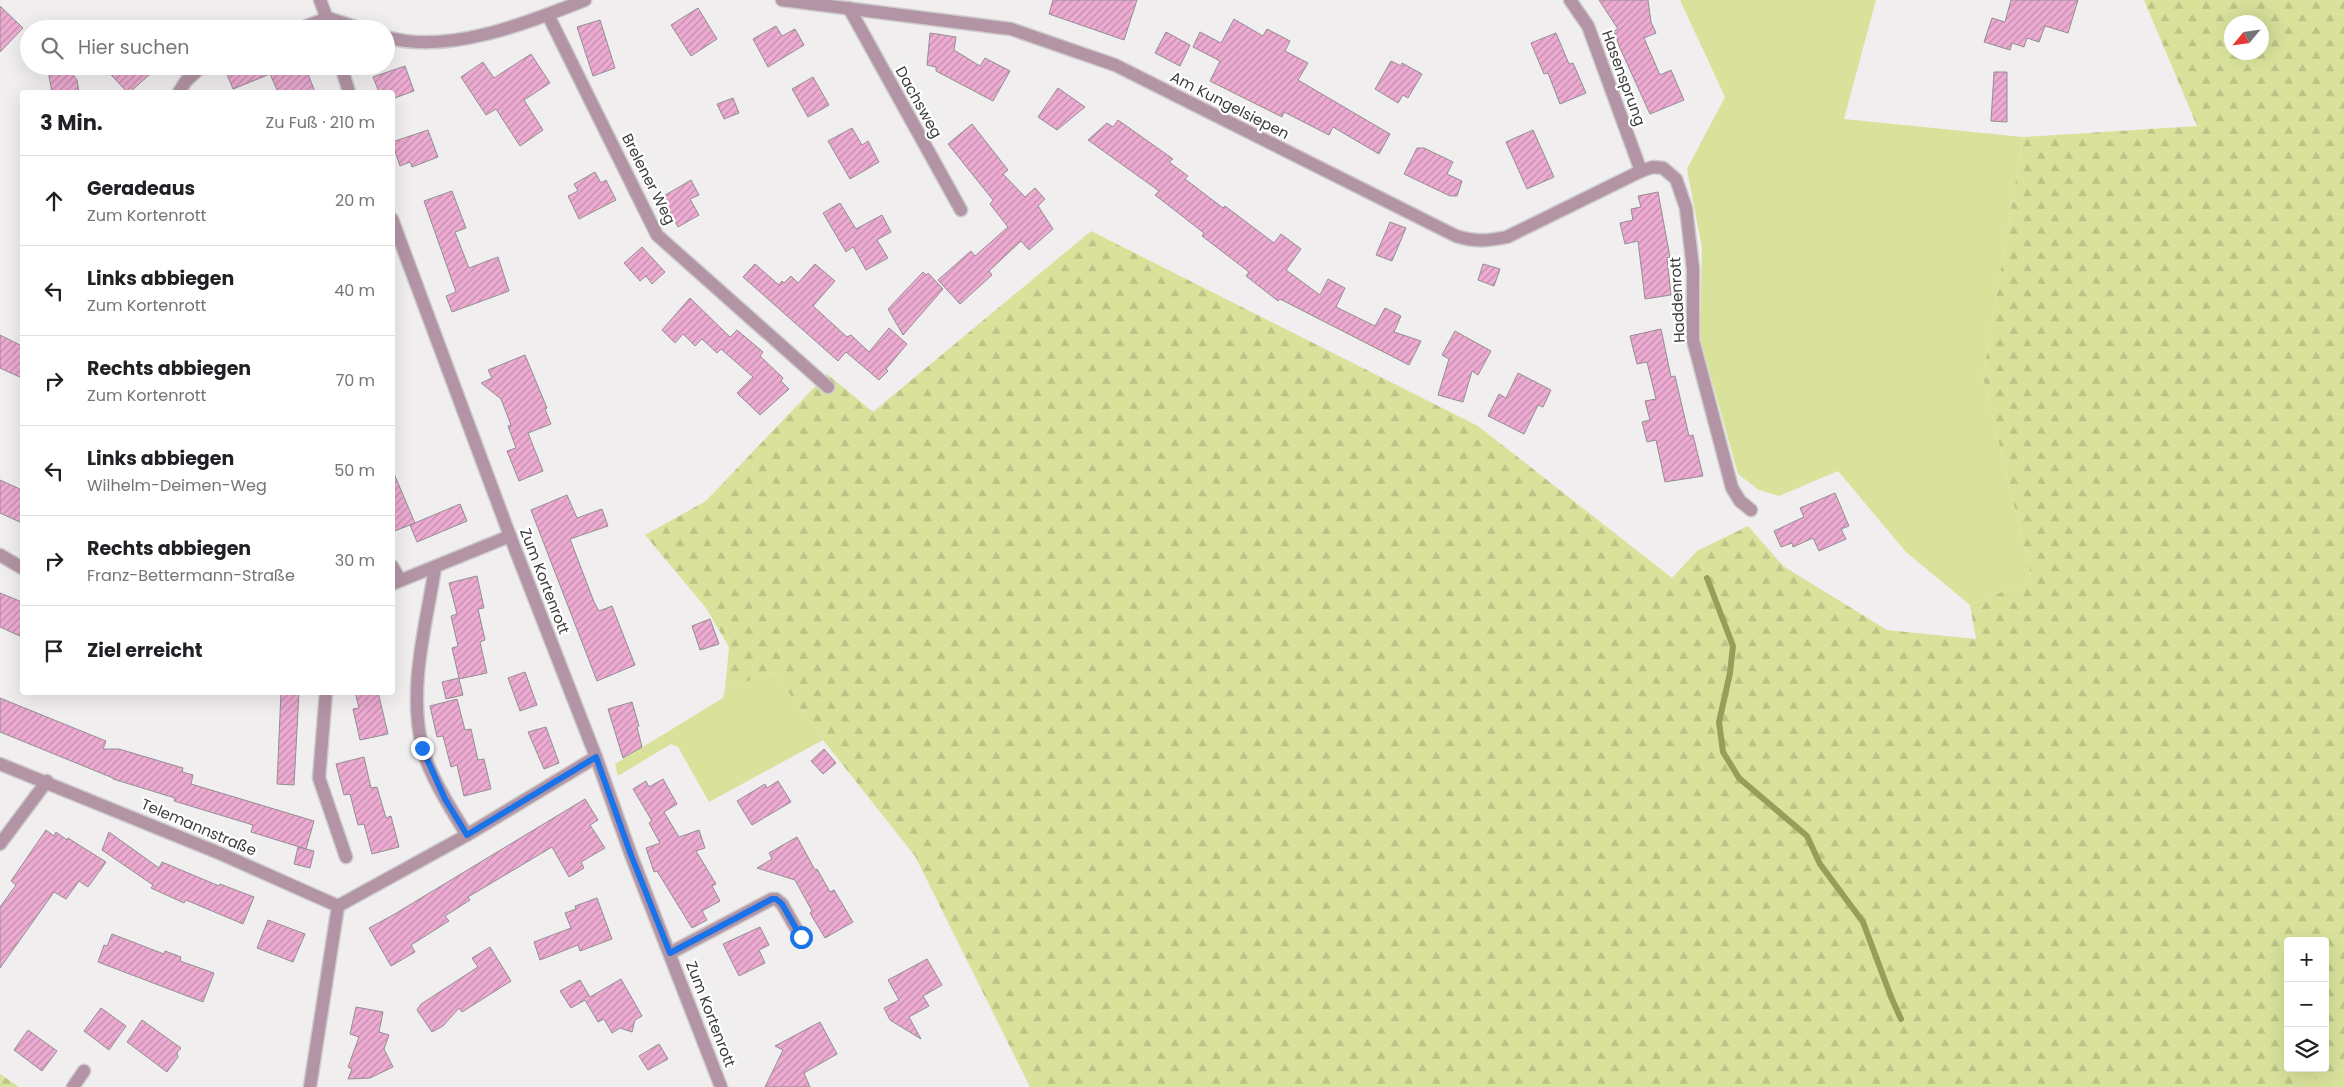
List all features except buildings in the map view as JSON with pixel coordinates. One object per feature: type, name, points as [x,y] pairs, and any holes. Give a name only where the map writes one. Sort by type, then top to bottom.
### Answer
[{"type":"street","points":[[320,0],[329,20]]},
{"type":"street","points":[[395,38],[425,43],[459,40],[548,16],[558,4],[585,0]]},
{"type":"street","name":"Am Kungelsiepen","points":[[782,0],[1011,29],[1115,65],[1456,236],[1472,240],[1486,242],[1507,237],[1641,171]]},
{"type":"street","name":"Hasensprung","points":[[1570,0],[1588,26],[1641,171]]},
{"type":"street","name":"Dachsweg","points":[[849,8],[961,210]]},
{"type":"street","name":"Brelener Weg","points":[[548,16],[658,235],[828,387]]},
{"type":"street","points":[[180,90],[192,75]]},
{"type":"street","points":[[344,75],[348,90]]},
{"type":"street","name":"Haddenrott","points":[[1641,171],[1653,167],[1663,168],[1676,179],[1686,208],[1693,269],[1693,340],[1732,488],[1740,501],[1751,510]]},
{"type":"street","name":"Zum Kortenrott","points":[[395,227],[510,536],[721,1087]]},
{"type":"street","points":[[396,582],[435,568],[510,536]]},
{"type":"street","points":[[0,556],[20,567]]},
{"type":"street","points":[[435,568],[417,685],[417,714],[422,748],[445,799],[467,835]]},
{"type":"street","points":[[326,695],[319,778],[346,857]]},
{"type":"street","points":[[310,1087],[338,906],[467,835],[596,757]]},
{"type":"street","name":"Telemannstraße","points":[[0,764],[47,781],[338,906]]},
{"type":"street","points":[[0,844],[47,781]]},
{"type":"street","name":"Zum Kortenrott","points":[[670,953],[772,899],[776,899],[782,904],[801,937]]},
{"type":"street","points":[[73,1087],[84,1071]]},
{"type":"green space","points":[[1680,0],[1876,0],[1844,119],[2023,137],[1983,377],[2032,580],[1970,605],[1906,552],[1838,471],[1779,496],[1759,490],[1738,474],[1700,338],[1702,248],[1687,169],[1725,97]]},
{"type":"green space","points":[[2144,0],[2344,0],[2344,1069],[2289,1087],[1030,1087],[915,856],[823,740],[774,672],[725,689],[729,647],[706,608],[645,535],[706,501],[827,374],[873,412],[1091,231],[1478,426],[1672,578],[1697,551],[1748,526],[1783,566],[1887,630],[1976,639],[1970,605],[2032,580],[1983,377],[2023,137],[2197,126]]},
{"type":"green space","points":[[774,672],[823,740],[709,802],[678,747],[671,744],[618,776],[615,764],[723,698],[725,689]]},
{"type":"green space","points":[[2344,1069],[2344,1087],[2289,1087]]},
{"type":"green space","points":[[0,1074],[19,1087],[0,1087]]},
{"type":"waterway","points":[[1707,578],[1733,646],[1730,673],[1719,722],[1723,752],[1739,778],[1807,836],[1820,864],[1863,922],[1901,1019]]},
{"type":"route","points":[[422,748],[445,799],[467,835],[596,757],[631,855],[670,953],[772,899],[776,899],[782,904],[801,937]]}]
